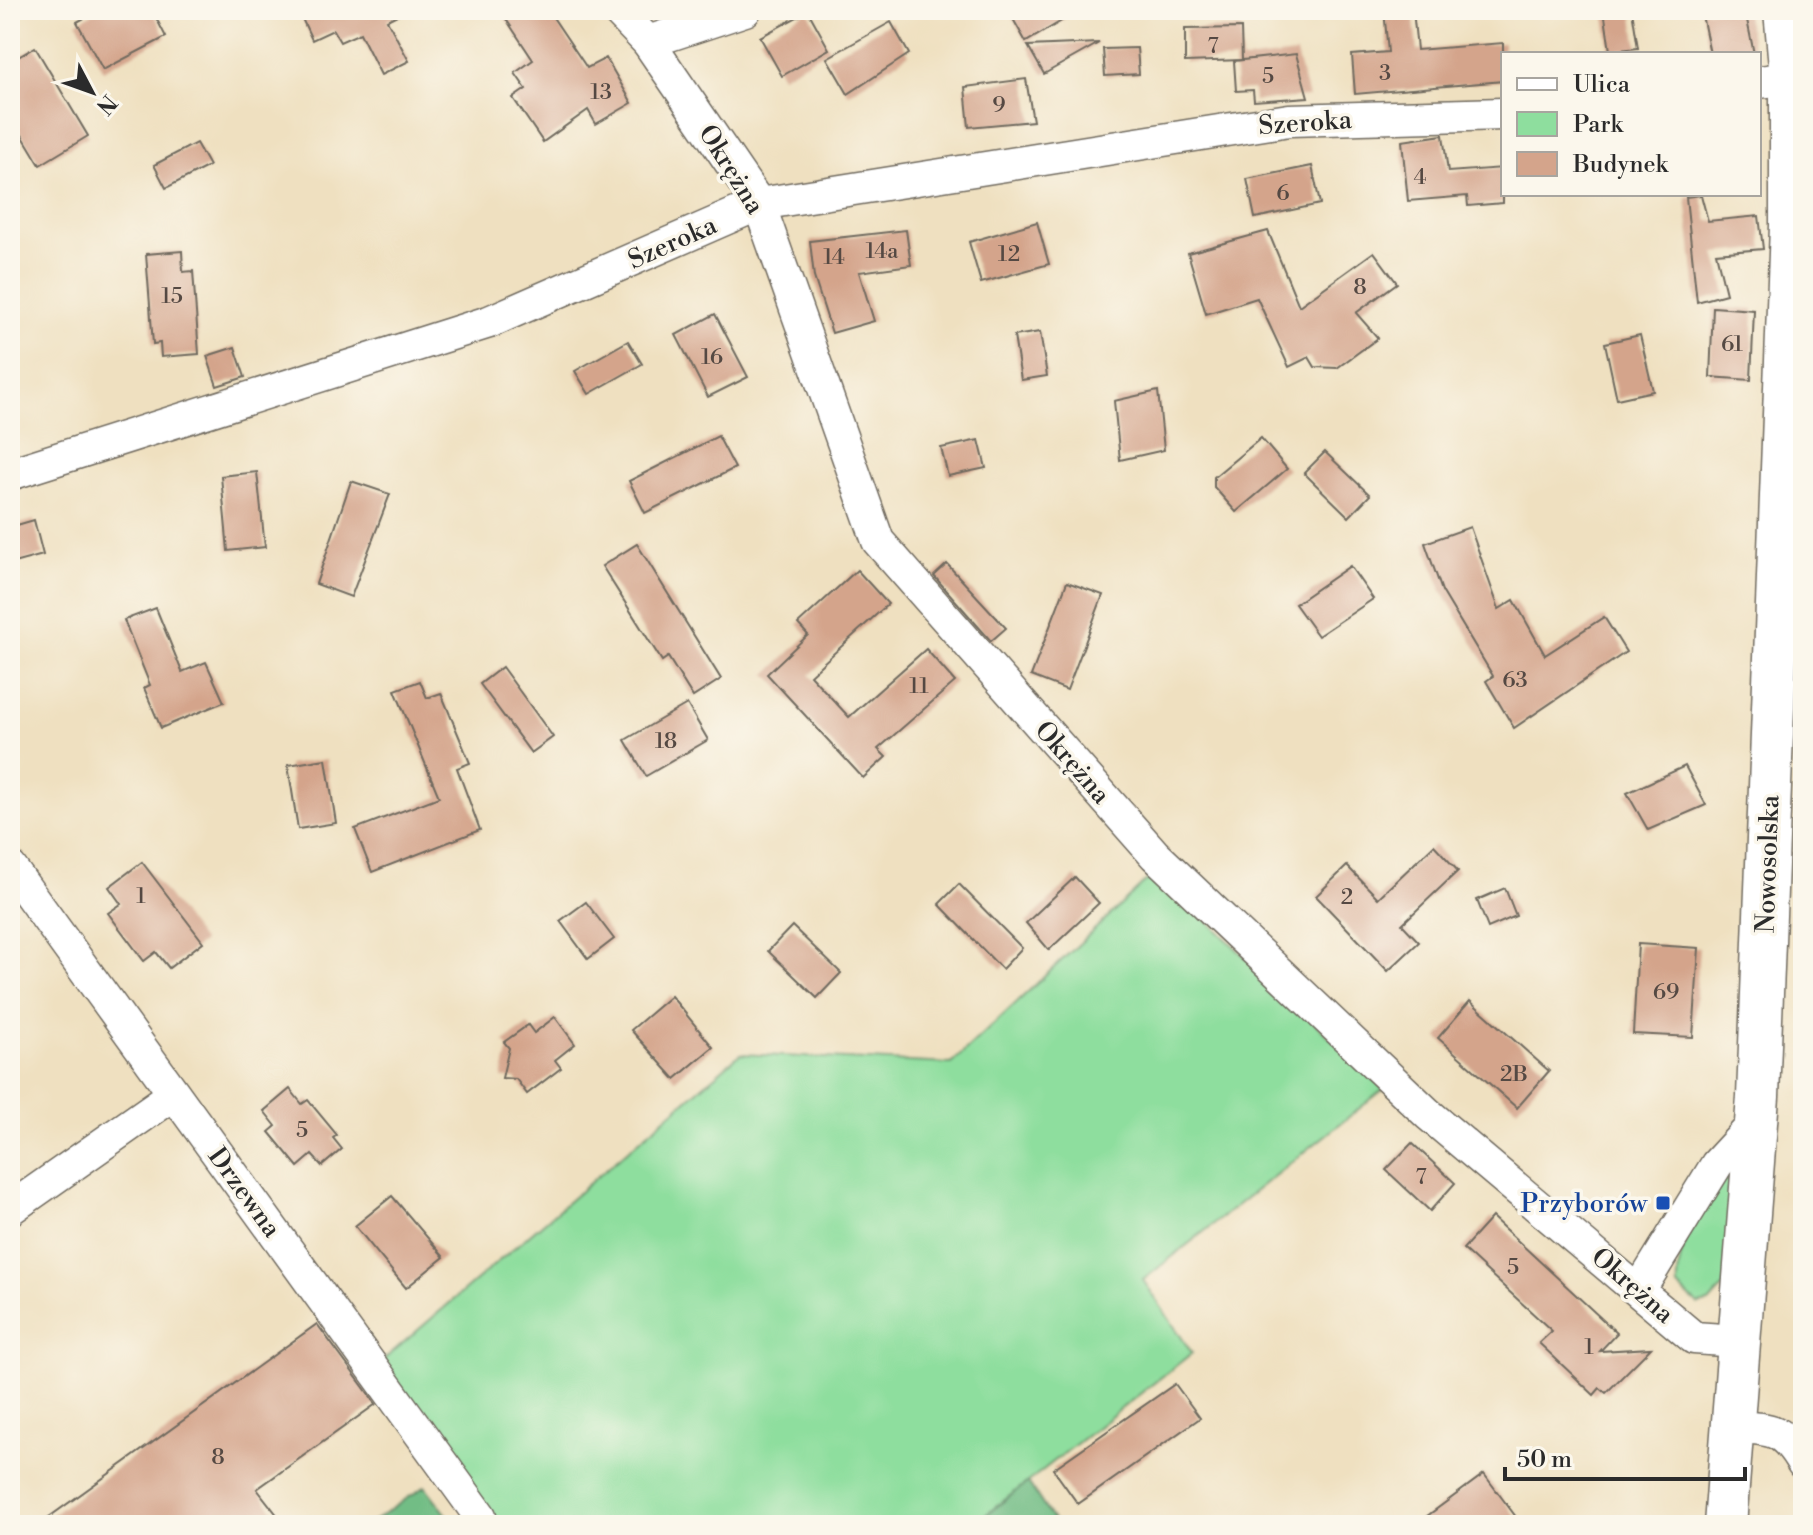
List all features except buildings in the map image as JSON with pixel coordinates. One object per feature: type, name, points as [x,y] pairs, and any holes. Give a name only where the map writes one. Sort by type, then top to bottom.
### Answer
[{"type":"main road","name":"Nowosolska","points":[[1725,1525],[1754,1124],[1787,352],[1775,80],[1791,14]]},
{"type":"street","name":"Okrężna","points":[[617,10],[648,42],[759,204],[878,541],[1155,855],[1428,1114],[1640,1289],[1694,1338],[1738,1341]]},
{"type":"street","points":[[648,42],[745,10]]},
{"type":"street","name":"Szeroka","points":[[10,474],[489,322],[759,204],[1289,120],[1501,114]]},
{"type":"street","name":"Drzewna","points":[[10,867],[480,1516]]},
{"type":"street","points":[[10,1209],[174,1094]]},
{"type":"street","points":[[1640,1289],[1717,1164],[1754,1124]]},
{"type":"street","points":[[1732,1427],[1774,1429],[1792,1445],[1803,1463]]},
{"type":"green space","points":[[1156,872],[1384,1089],[1143,1280],[1192,1353],[973,1525],[500,1525],[382,1361],[740,1054],[951,1064]]},
{"type":"green space","points":[[1733,1168],[1725,1285],[1709,1303],[1698,1305],[1678,1287],[1682,1254],[1694,1223]]},
{"type":"green space","points":[[1028,1482],[1056,1525],[973,1525]]},
{"type":"green space","points":[[425,1486],[455,1525],[368,1525]]},
{"type":"place","name":"Przyborów","points":[[1663,1203]]}]
